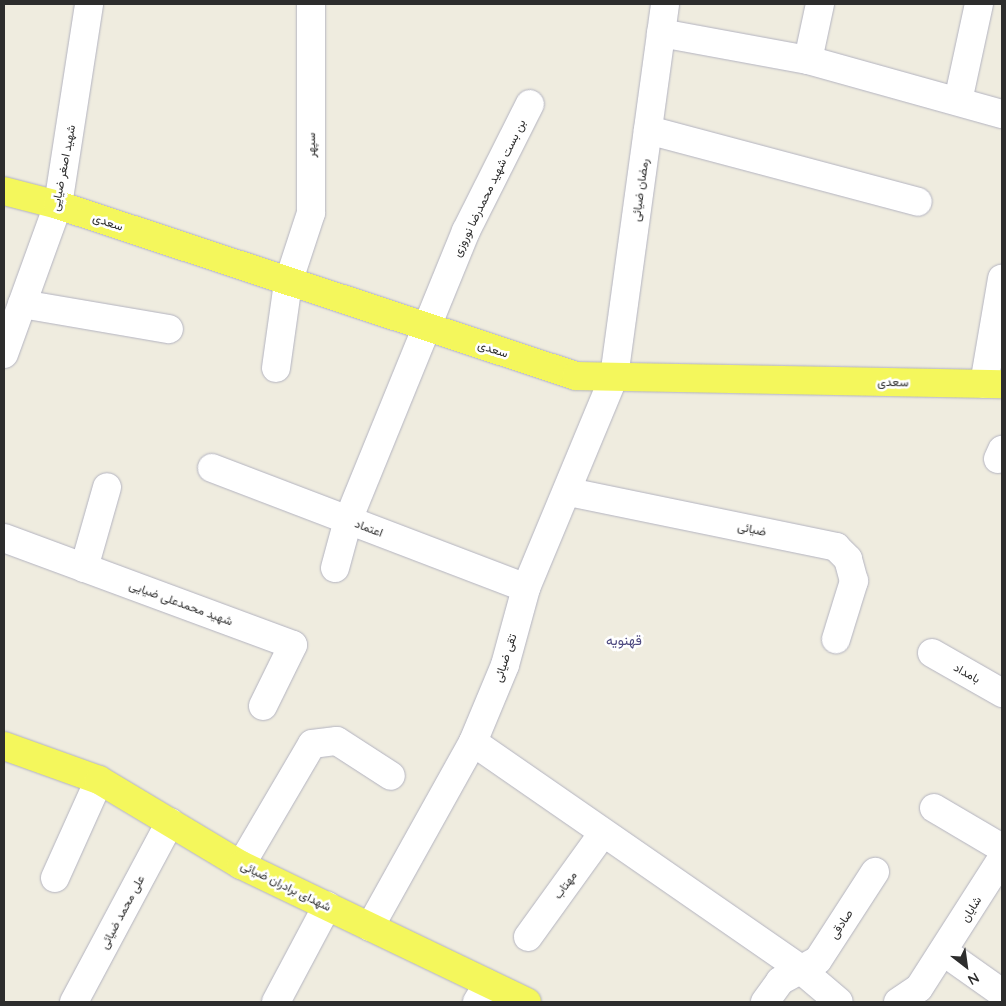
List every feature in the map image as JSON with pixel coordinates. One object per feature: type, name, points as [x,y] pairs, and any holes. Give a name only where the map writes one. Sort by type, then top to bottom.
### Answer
[{"type":"main road","name":"سعدی","points":[[4,191],[58,205],[288,283],[576,376],[993,384]]},
{"type":"main road","name":"شهدای برادران ضیائی","points":[[4,726],[50,762]]},
{"type":"main road","name":"شهدای برادران ضیائی","points":[[4,746],[99,780],[242,865],[370,926],[483,993],[526,1002]]},
{"type":"street","name":"شهید اصغر ضیایی","points":[[5,349],[58,205],[90,4]]},
{"type":"street","name":"سپهر","points":[[276,368],[288,283],[311,213],[310,4]]},
{"type":"street","name":"رمضان ضیائی","points":[[614,377],[665,4]]},
{"type":"street","points":[[808,60],[820,4]]},
{"type":"street","points":[[958,101],[979,4]]},
{"type":"street","points":[[661,33],[808,60],[1002,114]]},
{"type":"street","name":"بن بست شهید محمدرضا نوروزی","points":[[335,568],[348,520],[466,231],[530,104]]},
{"type":"street","points":[[648,130],[918,202]]},
{"type":"street","points":[[993,384],[1002,279]]},
{"type":"street","points":[[22,304],[169,329]]},
{"type":"street","name":"تقی ضیائی","points":[[370,926],[473,742],[505,665],[526,588],[569,492],[614,377]]},
{"type":"street","name":"اعتماد","points":[[212,468],[526,588]]},
{"type":"street","points":[[84,568],[107,487]]},
{"type":"street","name":"ضیائی","points":[[569,492],[836,546],[848,559],[854,581],[836,640]]},
{"type":"street","name":"شهید محمدعلی ضیایی","points":[[4,538],[294,644],[263,706]]},
{"type":"street","name":"بامداد","points":[[932,654],[1002,693]]},
{"type":"street","points":[[242,865],[312,744],[337,741],[391,776]]},
{"type":"street","points":[[473,742],[799,968],[839,1002]]},
{"type":"street","points":[[55,878],[99,780]]},
{"type":"street","points":[[934,808],[1002,848]]},
{"type":"street","name":"علی محمد ضیائی","points":[[74,1002],[170,822]]},
{"type":"street","name":"مهتاب","points":[[528,938],[603,833]]},
{"type":"street","name":"شایان","points":[[898,1002],[919,988],[944,952],[1002,858]]},
{"type":"street","name":"صادقی","points":[[799,968],[818,960],[875,872]]},
{"type":"street","points":[[276,1002],[326,906]]},
{"type":"street","points":[[944,952],[1002,994]]},
{"type":"street","points":[[765,1002],[780,981],[799,968]]},
{"type":"district","name":"قهنویه","points":[[624,640]]}]
